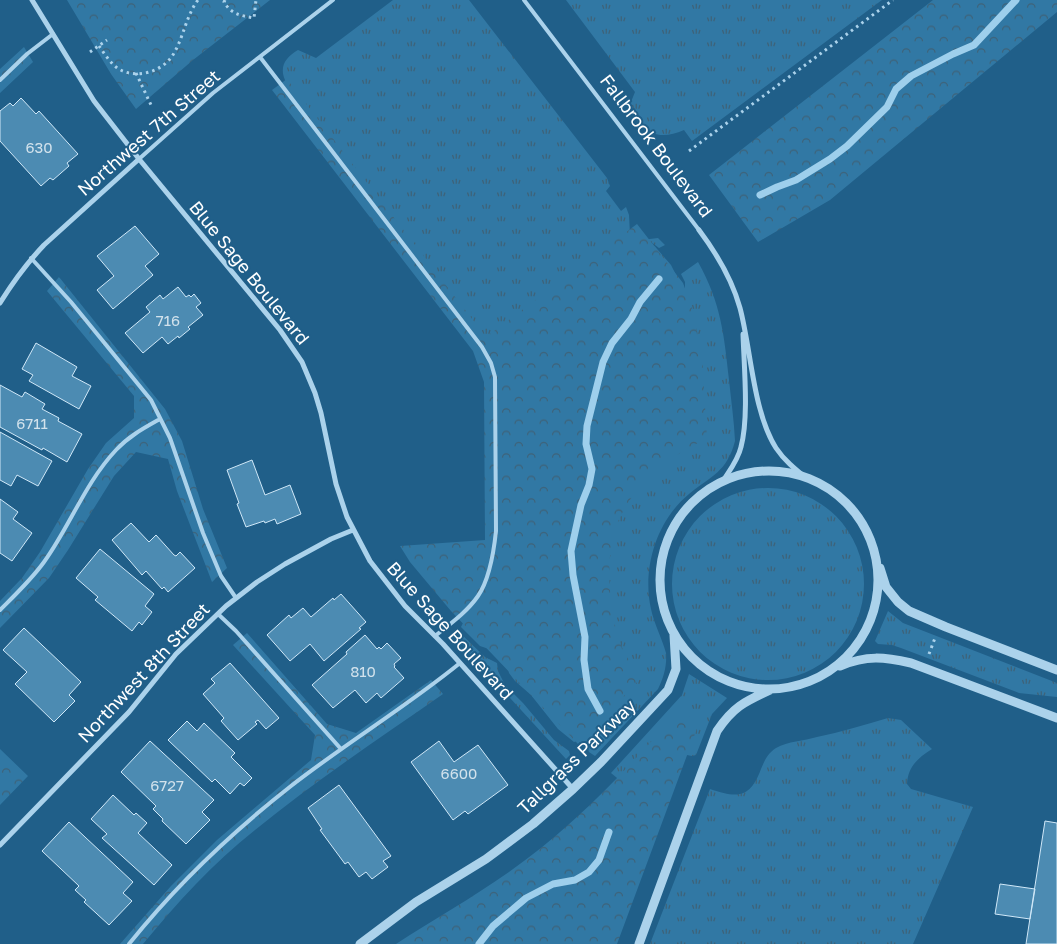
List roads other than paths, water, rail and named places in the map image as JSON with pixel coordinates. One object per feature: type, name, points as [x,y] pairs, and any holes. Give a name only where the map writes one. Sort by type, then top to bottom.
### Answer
[{"type":"street","name":"Blue Sage Boulevard","points":[[32,0],[94,101],[280,330],[303,364],[321,414],[336,484],[353,530],[370,561],[405,606],[460,663],[574,789]]},
{"type":"street","name":"Northwest 7th Street","points":[[0,303],[31,258],[139,158]]},
{"type":"street","name":"Fallbrook Boulevard","points":[[700,230],[725,271],[736,296],[761,410],[768,431],[785,459],[806,478]]},
{"type":"street","name":"Fallbrook Boulevard","points":[[723,481],[736,462],[744,432],[743,322]]},
{"type":"street","points":[[772,690],[742,686],[715,676],[699,665],[674,635],[661,597],[659,577],[666,544],[677,520],[690,504],[705,491],[723,481],[743,474],[764,471],[785,472],[806,478],[824,486],[841,498],[865,530],[886,587],[898,602],[910,611],[1057,670]]},
{"type":"street","name":"Northwest 8th Street","points":[[0,845],[129,712],[176,654],[218,614],[236,598],[285,564],[331,539],[353,530]]},
{"type":"street","points":[[830,670],[846,658],[868,626],[877,588],[877,568],[873,549]]},
{"type":"street","name":"Tallgrass Parkway","points":[[360,944],[416,902],[486,859],[533,824],[574,789],[668,690],[676,669],[674,635]]},
{"type":"street","points":[[640,944],[717,731],[728,715],[744,702],[772,690],[806,683],[830,670],[855,660],[872,657],[889,658],[911,663],[1057,718]]},
{"type":"lane","name":"Northwest 7th Street","points":[[139,158],[213,93],[333,0]]},
{"type":"lane","name":"Fallbrook Boulevard","points":[[524,0],[700,230]]},
{"type":"lane","points":[[0,80],[27,54],[53,34]]},
{"type":"lane","points":[[260,57],[482,347],[491,363],[495,377],[496,531],[493,554],[480,594],[464,612],[435,636]]},
{"type":"lane","points":[[31,258],[71,302],[150,400],[170,438],[197,517],[217,567],[236,598]]},
{"type":"lane","points":[[0,610],[30,579],[44,561],[83,495],[104,464],[130,438],[160,419]]},
{"type":"lane","points":[[218,614],[341,749]]},
{"type":"lane","points":[[129,944],[195,868],[224,841],[293,784],[460,663]]},
{"type":"waterway","points":[[760,195],[796,180],[830,159],[847,146],[887,107],[896,89],[911,76],[974,45],[1016,0]]},
{"type":"waterway","points":[[600,711],[588,689],[584,660],[585,637],[573,575],[571,551],[581,505],[589,485],[592,469],[586,444],[587,426],[603,362],[612,343],[631,319],[640,302],[659,279]]},
{"type":"waterway","points":[[479,944],[493,926],[526,898],[553,884],[575,880],[589,872],[599,860],[609,832]]}]
